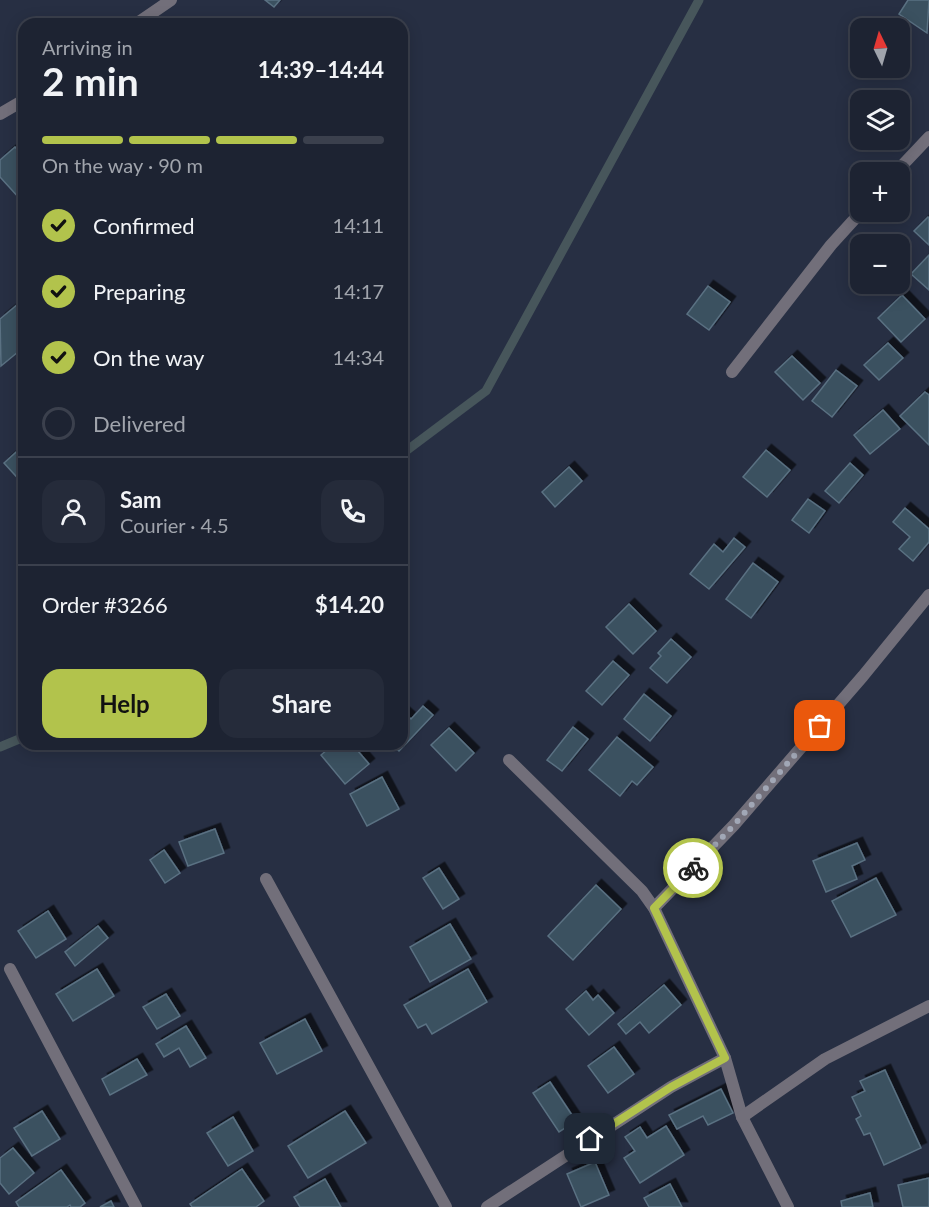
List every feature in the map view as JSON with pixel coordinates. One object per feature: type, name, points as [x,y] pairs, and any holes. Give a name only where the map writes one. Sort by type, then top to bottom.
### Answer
[{"type":"street","points":[[145,18],[171,0]]},
{"type":"street","points":[[0,114],[18,104]]},
{"type":"street","points":[[905,162],[929,136]]},
{"type":"street","points":[[732,372],[831,245],[852,222]]},
{"type":"street","points":[[654,908],[742,817],[929,595]]},
{"type":"street","points":[[508,760],[642,891],[654,908],[725,1058],[742,1116],[788,1207]]},
{"type":"street","points":[[266,879],[446,1207]]},
{"type":"street","points":[[10,969],[136,1207]]},
{"type":"street","points":[[742,1116],[825,1059],[929,1006]]},
{"type":"street","points":[[487,1207],[671,1087],[725,1058]]},
{"type":"building","points":[[265,0],[280,0],[274,7]]},
{"type":"building","points":[[908,0],[929,0],[927,33],[910,21],[910,18],[899,14]]},
{"type":"building","points":[[15,147],[18,150],[18,197],[0,177],[0,160]]},
{"type":"building","points":[[929,218],[929,245],[914,231]]},
{"type":"building","points":[[929,255],[929,290],[911,274]]},
{"type":"building","points":[[708,286],[730,302],[709,330],[687,314]]},
{"type":"building","points":[[902,295],[925,319],[901,342],[878,318]]},
{"type":"building","points":[[18,304],[18,352],[1,366],[0,319]]},
{"type":"building","points":[[888,343],[903,358],[879,380],[864,365]]},
{"type":"building","points":[[792,356],[820,383],[803,400],[775,372]]},
{"type":"building","points":[[836,370],[857,386],[832,417],[812,401]]},
{"type":"building","points":[[925,392],[929,395],[929,445],[900,416]]},
{"type":"building","points":[[883,410],[900,429],[870,454],[854,435]]},
{"type":"building","points":[[18,450],[18,478],[4,463]]},
{"type":"building","points":[[766,450],[790,470],[767,497],[743,477]]},
{"type":"building","points":[[850,463],[863,475],[839,503],[825,491]]},
{"type":"building","points":[[569,467],[582,481],[555,507],[542,492]]},
{"type":"building","points":[[808,499],[825,511],[809,533],[792,520]]},
{"type":"building","points":[[905,508],[929,529],[929,542],[913,561],[899,549],[910,537],[893,522]]},
{"type":"building","points":[[734,538],[745,547],[709,589],[690,574],[714,544],[723,552]]},
{"type":"building","points":[[753,563],[778,582],[751,618],[726,599]]},
{"type":"building","points":[[629,604],[656,631],[633,654],[606,627]]},
{"type":"building","points":[[671,639],[691,657],[667,683],[650,668],[661,656],[658,653]]},
{"type":"building","points":[[613,661],[629,675],[602,705],[586,691]]},
{"type":"building","points":[[644,694],[671,716],[650,741],[624,719]]},
{"type":"building","points":[[423,706],[433,715],[408,741],[408,716],[411,719]]},
{"type":"building","points":[[573,727],[588,739],[562,771],[547,760]]},
{"type":"building","points":[[449,728],[474,753],[456,771],[431,745]]},
{"type":"building","points":[[617,737],[653,767],[637,785],[632,781],[620,796],[589,770]]},
{"type":"building","points":[[327,750],[357,750],[369,764],[345,784],[321,755]]},
{"type":"building","points":[[382,777],[399,809],[367,826],[350,794]]},
{"type":"building","points":[[215,829],[224,853],[188,866],[179,842]]},
{"type":"building","points":[[857,843],[865,860],[852,866],[857,879],[826,892],[813,861]]},
{"type":"building","points":[[164,850],[180,873],[165,883],[150,860]]},
{"type":"building","points":[[439,868],[459,899],[443,909],[423,878]]},
{"type":"building","points":[[876,878],[896,915],[851,937],[832,901]]},
{"type":"building","points":[[596,885],[621,909],[573,960],[548,936]]},
{"type":"building","points":[[48,911],[66,939],[36,958],[18,931]]},
{"type":"building","points":[[450,924],[471,959],[430,982],[410,947]]},
{"type":"building","points":[[98,926],[108,938],[75,966],[65,952]]},
{"type":"building","points":[[97,969],[114,996],[73,1021],[56,994]]},
{"type":"building","points":[[468,969],[487,1002],[432,1034],[426,1024],[418,1028],[404,1005]]},
{"type":"building","points":[[664,985],[681,1005],[649,1033],[640,1022],[626,1034],[618,1024]]},
{"type":"building","points":[[586,991],[593,1000],[598,995],[614,1013],[589,1035],[566,1009]]},
{"type":"building","points":[[166,994],[180,1016],[157,1029],[143,1007]]},
{"type":"building","points":[[305,1019],[322,1051],[277,1074],[260,1043]]},
{"type":"building","points":[[186,1026],[206,1058],[190,1067],[179,1048],[164,1057],[156,1044]]},
{"type":"building","points":[[614,1047],[634,1074],[608,1093],[588,1066]]},
{"type":"building","points":[[137,1059],[147,1075],[110,1095],[102,1079]]},
{"type":"building","points":[[885,1070],[921,1148],[884,1165],[870,1133],[864,1135],[856,1119],[861,1116],[852,1097],[865,1091],[860,1081]]},
{"type":"building","points":[[550,1082],[576,1121],[559,1132],[533,1093]]},
{"type":"building","points":[[721,1089],[733,1113],[708,1125],[703,1116],[677,1129],[669,1115]]},
{"type":"building","points":[[42,1111],[60,1139],[32,1156],[14,1128]]},
{"type":"building","points":[[345,1111],[366,1143],[308,1178],[288,1146]]},
{"type":"building","points":[[233,1117],[253,1151],[228,1166],[207,1133]]},
{"type":"building","points":[[666,1126],[684,1155],[640,1183],[624,1158],[635,1151],[625,1137],[640,1127],[647,1138]]},
{"type":"building","points":[[13,1148],[34,1173],[9,1194],[0,1183],[0,1158]]},
{"type":"building","points":[[595,1162],[609,1195],[581,1207],[567,1174]]},
{"type":"building","points":[[242,1169],[264,1201],[256,1207],[192,1207],[190,1204]]},
{"type":"building","points":[[61,1170],[85,1203],[80,1207],[70,1205],[67,1207],[19,1207],[16,1202]]},
{"type":"building","points":[[929,1178],[929,1207],[903,1207],[898,1185]]},
{"type":"building","points":[[325,1179],[341,1207],[300,1207],[294,1197]]},
{"type":"building","points":[[670,1184],[682,1207],[649,1207],[644,1198]]},
{"type":"building","points":[[870,1193],[873,1207],[842,1207],[841,1201]]},
{"type":"building","points":[[111,1201],[114,1207],[100,1207]]},
{"type":"waterway","points":[[408,450],[486,391],[699,0]]},
{"type":"waterway","points":[[0,747],[18,740]]},
{"type":"way so far","points":[[693,868],[734,825],[820,726]]},
{"type":"route","points":[[590,1139],[671,1087],[725,1058],[654,908],[693,868]]}]
